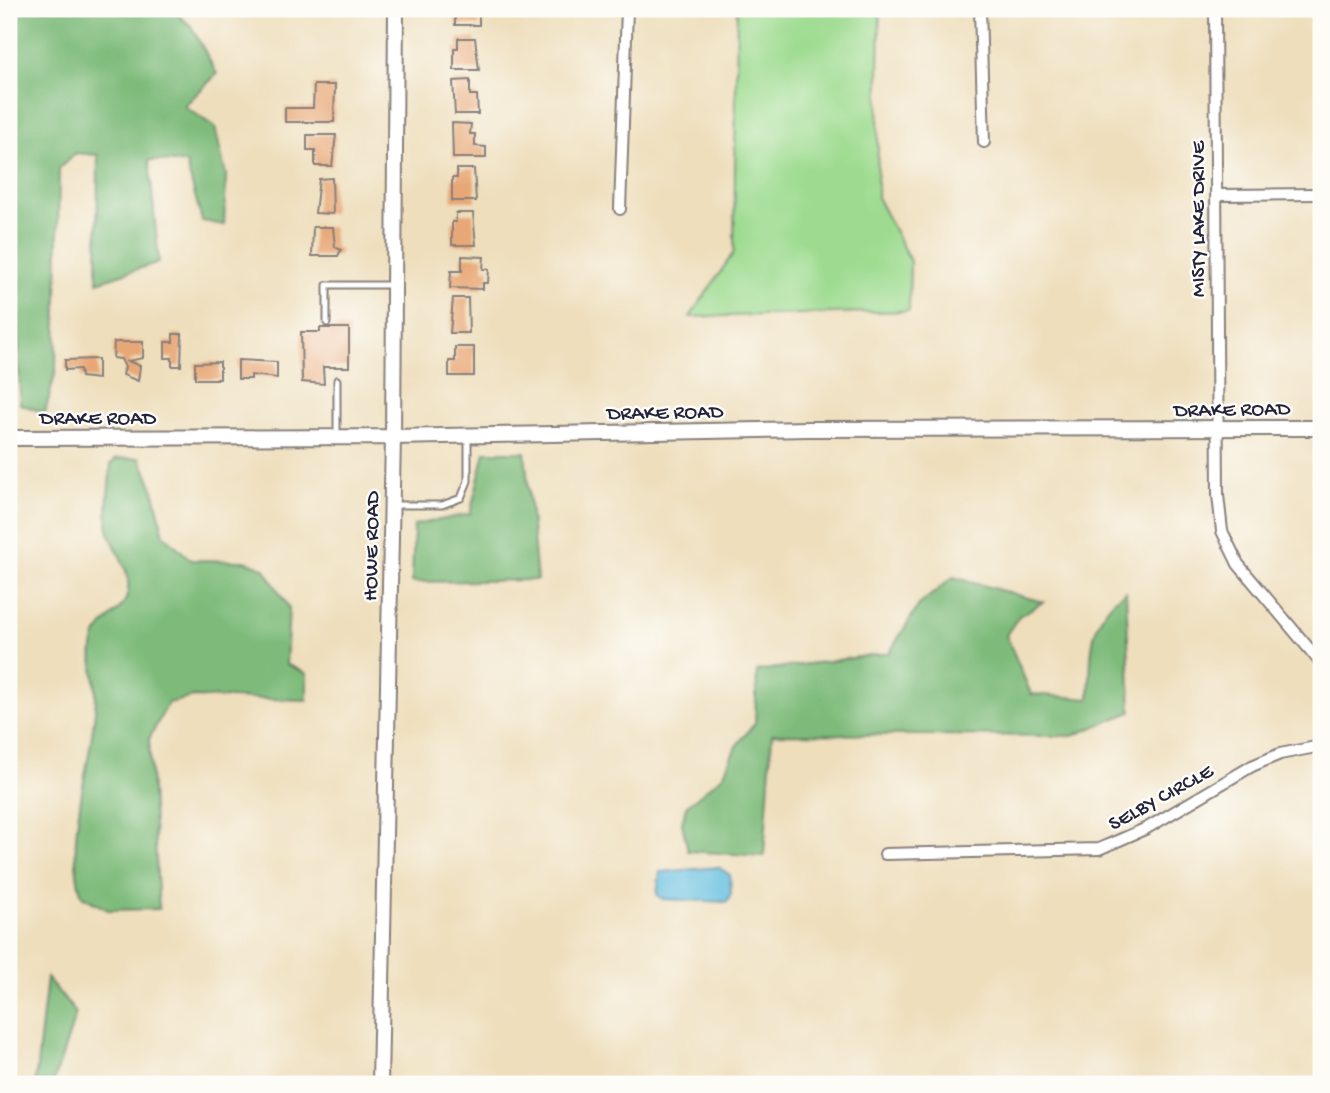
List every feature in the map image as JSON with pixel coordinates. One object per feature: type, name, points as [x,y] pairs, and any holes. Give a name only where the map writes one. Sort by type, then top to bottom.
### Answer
[{"type":"street","name":"HOWE ROAD","points":[[380,1084],[392,505],[396,9]]},
{"type":"street","points":[[620,209],[627,9]]},
{"type":"street","points":[[980,9],[984,142]]},
{"type":"street","name":"MISTY LAKE DRIVE","points":[[1215,9],[1218,495],[1222,531],[1238,564],[1321,663]]},
{"type":"street","points":[[1216,195],[1321,194]]},
{"type":"street","name":"DRAKE ROAD","points":[[9,438],[393,437],[810,429],[1321,428]]},
{"type":"street","name":"SELBY CIRCLE","points":[[884,854],[1098,849],[1147,828],[1251,766],[1280,754],[1321,746]]},
{"type":"lane","points":[[327,323],[327,285],[393,285]]},
{"type":"lane","points":[[337,380],[337,437]]},
{"type":"lane","points":[[392,505],[442,505],[461,498],[468,481],[468,436]]},
{"type":"path","points":[[803,9],[808,13],[810,9]]},
{"type":"green space","points":[[11,9],[171,9],[191,26],[217,74],[184,106],[215,127],[226,175],[224,225],[202,221],[186,163],[149,160],[159,262],[97,282],[98,155],[76,153],[59,168],[56,370],[45,413],[20,404]]},
{"type":"green space","points":[[737,9],[880,9],[877,197],[910,261],[909,311],[690,317],[734,252]]},
{"type":"green space","points":[[485,452],[525,452],[537,580],[412,582],[414,525],[470,514]]},
{"type":"green space","points":[[140,458],[153,488],[164,535],[191,560],[245,561],[264,568],[289,608],[286,664],[307,674],[307,700],[193,697],[168,703],[149,739],[159,909],[108,910],[82,896],[77,873],[77,823],[94,719],[94,643],[99,631],[123,604],[128,590],[127,573],[108,527],[111,464],[116,459]]},
{"type":"green space","points":[[953,577],[1043,602],[1019,616],[1006,635],[1031,694],[1089,699],[1091,653],[1098,626],[1104,613],[1126,591],[1131,712],[1072,736],[772,734],[764,856],[688,851],[682,823],[686,806],[723,776],[736,746],[755,723],[757,671],[889,653],[919,605]]},
{"type":"green space","points":[[47,978],[76,1013],[53,1084],[35,1084]]},
{"type":"water","points":[[718,867],[730,875],[731,894],[727,902],[662,899],[657,894],[660,872]]},
{"type":"building","points":[[455,9],[479,9],[479,25],[455,25]]},
{"type":"building","points":[[458,38],[475,38],[479,70],[454,70],[454,48],[458,48]]},
{"type":"building","points":[[470,80],[470,95],[477,95],[478,114],[455,114],[453,81]]},
{"type":"building","points":[[314,85],[335,85],[334,122],[285,122],[285,108],[313,108]]},
{"type":"building","points":[[452,123],[471,124],[470,134],[475,134],[475,146],[486,147],[486,158],[453,158]]},
{"type":"building","points":[[307,135],[336,135],[332,166],[315,166],[315,150],[307,150]]},
{"type":"building","points":[[457,169],[474,169],[476,201],[452,201],[452,178],[457,178]]},
{"type":"building","points":[[332,178],[333,214],[315,213],[319,179]]},
{"type":"building","points":[[456,213],[473,213],[476,245],[452,245],[452,222],[456,222]]},
{"type":"building","points":[[313,227],[333,227],[335,247],[341,250],[338,256],[312,256]]},
{"type":"building","points":[[462,256],[484,257],[483,269],[489,269],[488,283],[483,283],[483,289],[450,288],[451,271],[462,271]]},
{"type":"building","points":[[453,298],[468,298],[469,333],[450,333]]},
{"type":"building","points":[[320,328],[349,328],[349,367],[323,367],[324,384],[302,382],[301,332],[320,332]]},
{"type":"building","points":[[173,334],[182,334],[181,366],[172,366],[172,358],[165,358],[165,342],[173,342]]},
{"type":"building","points":[[114,342],[143,342],[143,358],[128,361],[140,366],[138,381],[123,375],[125,367],[121,359],[113,358]]},
{"type":"building","points":[[455,347],[474,347],[474,376],[449,376],[449,361],[455,361]]},
{"type":"building","points":[[98,359],[98,379],[81,377],[80,369],[65,370],[65,360]]},
{"type":"building","points":[[238,360],[277,362],[277,378],[251,375],[251,379],[238,379]]},
{"type":"building","points":[[220,362],[220,379],[195,379],[195,363]]}]
